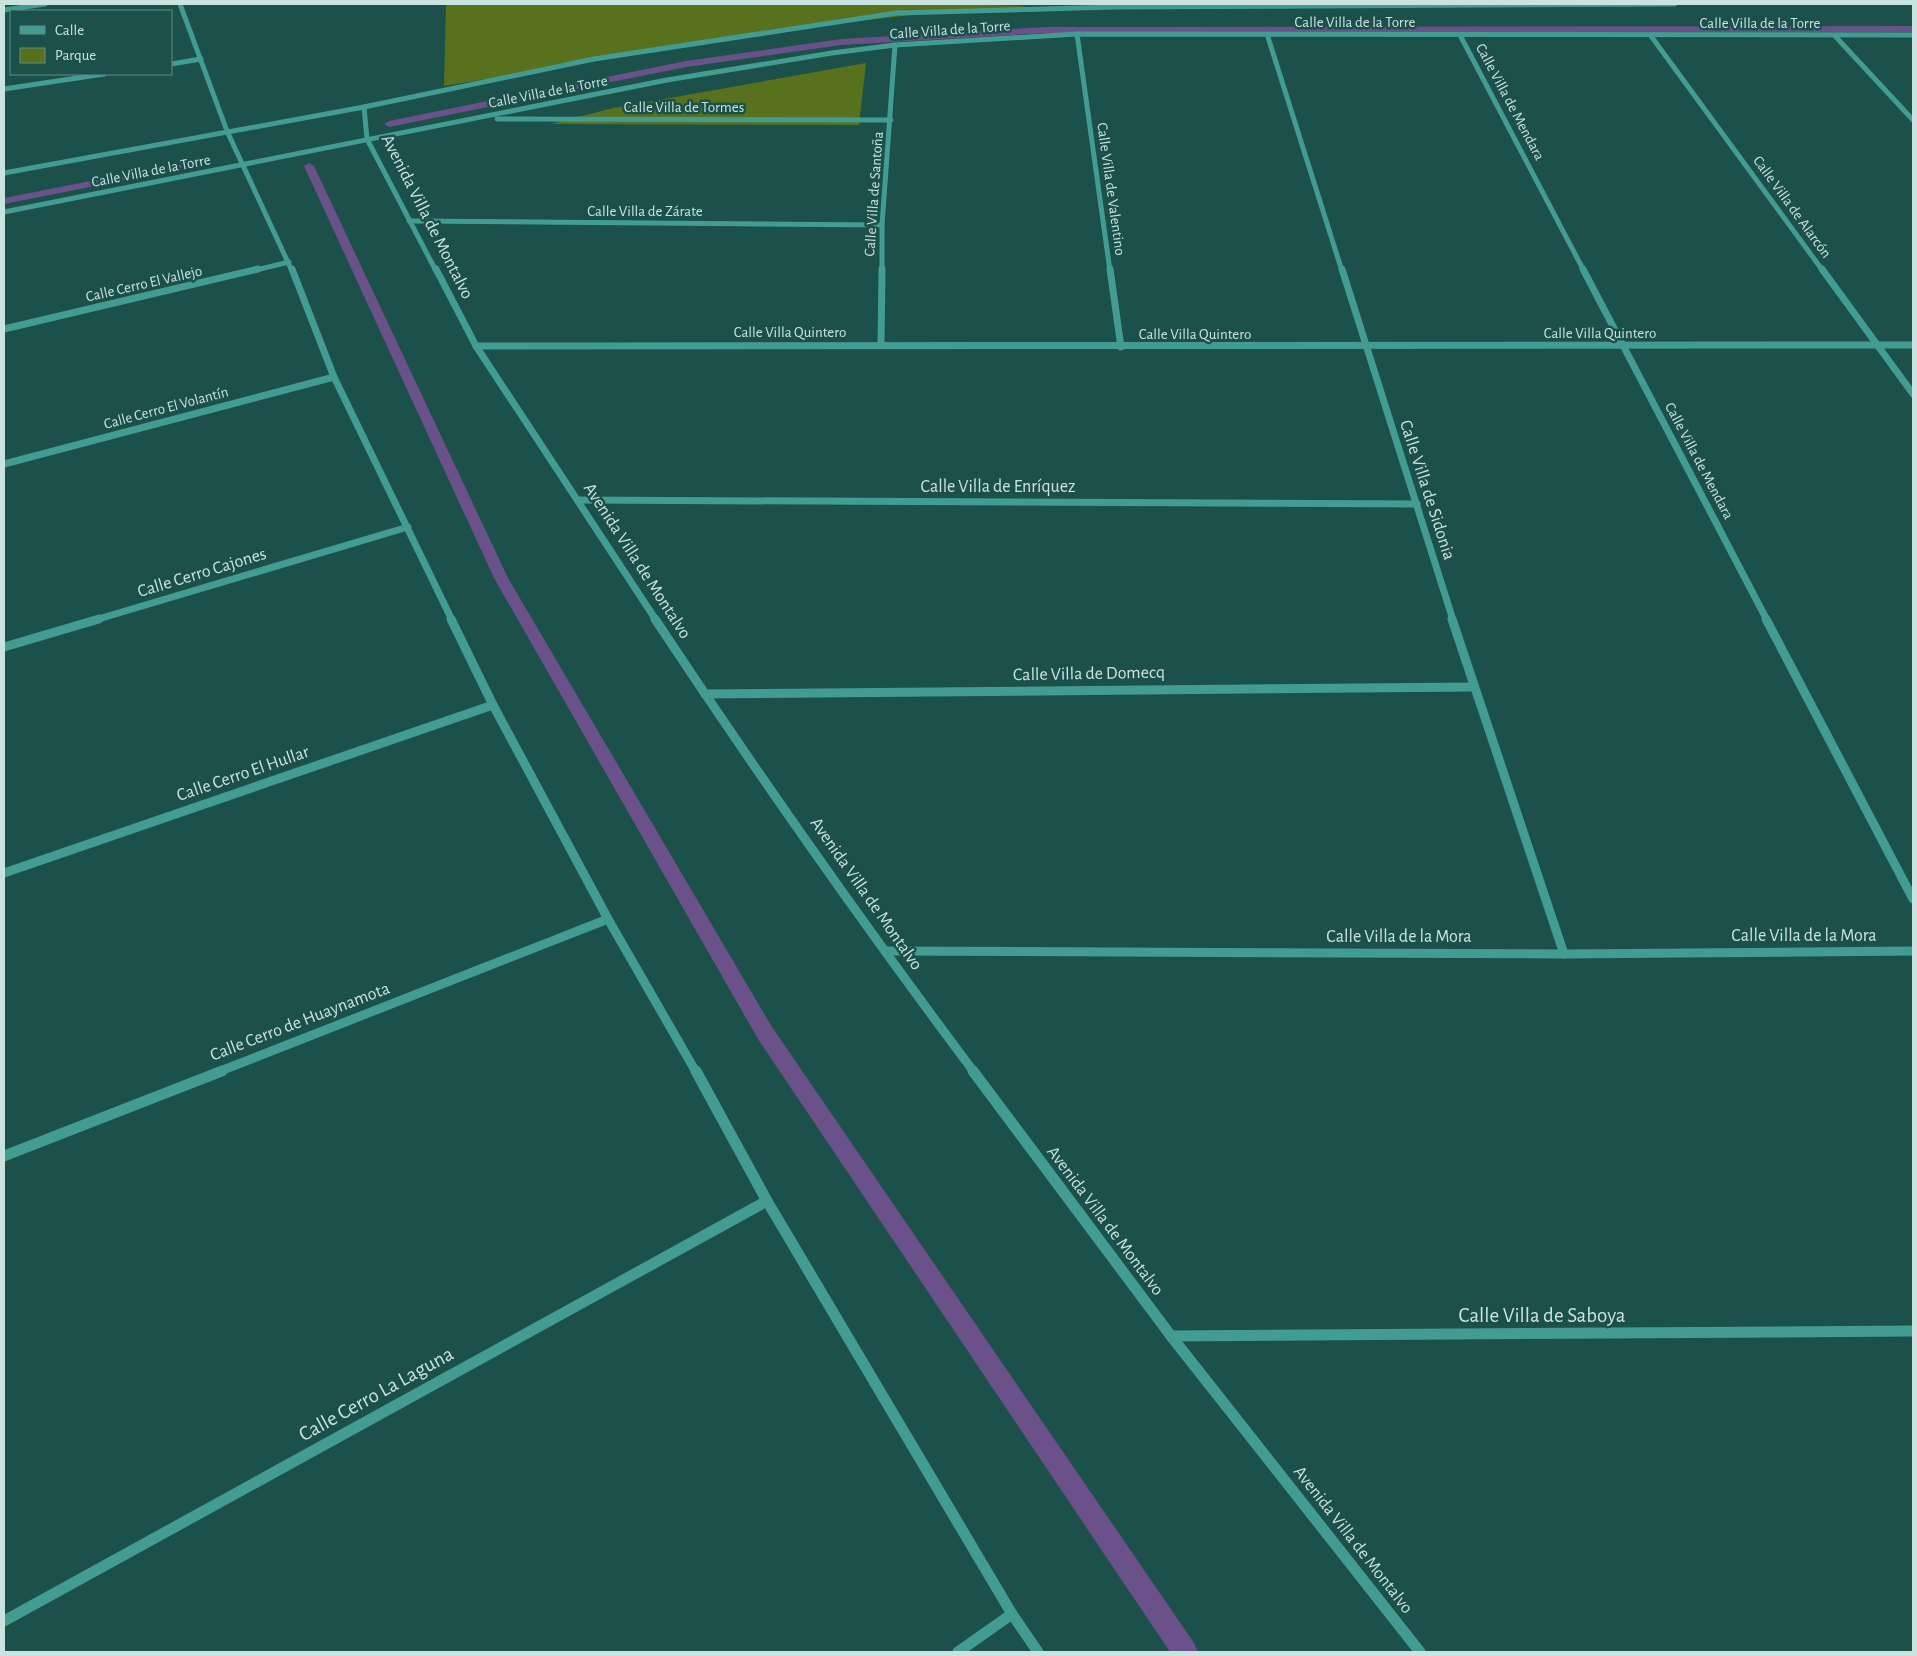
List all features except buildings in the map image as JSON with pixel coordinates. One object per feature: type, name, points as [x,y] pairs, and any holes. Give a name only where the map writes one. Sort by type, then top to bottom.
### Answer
[{"type":"street","points":[[4,10],[45,4]]},
{"type":"street","points":[[180,4],[227,131],[289,262],[334,376],[493,705],[608,919],[682,1046],[767,1201],[1012,1614],[1038,1652]]},
{"type":"street","name":"Calle Villa de la Torre","points":[[4,172],[364,107],[594,59],[896,13],[1028,8],[1675,4]]},
{"type":"street","name":"Calle Villa de la Torre","points":[[4,212],[243,166],[367,139],[667,80],[832,53],[895,45],[1077,34],[1913,35]]},
{"type":"street","name":"Calle Villa de Valentino","points":[[1077,34],[1121,347]]},
{"type":"street","name":"Calle Villa de Sidonia","points":[[1267,34],[1474,687],[1564,954]]},
{"type":"street","name":"Calle Villa de Mendara","points":[[1460,35],[1913,899]]},
{"type":"street","name":"Calle Villa de Alarcón","points":[[1652,36],[1913,394]]},
{"type":"street","points":[[1835,36],[1913,120]]},
{"type":"street","name":"Calle Villa de Santoña","points":[[881,344],[882,225],[895,45]]},
{"type":"street","points":[[172,64],[201,59]]},
{"type":"street","points":[[4,89],[97,75]]},
{"type":"street","name":"Avenida Villa de Montalvo","points":[[364,107],[367,139],[476,346],[579,500],[704,694],[885,952],[1171,1336],[1420,1652]]},
{"type":"street","name":"Calle Villa de Tormes","points":[[476,119],[891,120]]},
{"type":"street","name":"Calle Villa de Zárate","points":[[409,221],[882,225]]},
{"type":"street","name":"Calle Cerro El Vallejo","points":[[4,329],[289,262]]},
{"type":"street","name":"Calle Villa Quintero","points":[[476,346],[881,344],[1121,347],[1913,345]]},
{"type":"street","name":"Calle Cerro El Volantín","points":[[4,464],[334,376]]},
{"type":"street","name":"Calle Villa de Enríquez","points":[[579,500],[1416,504]]},
{"type":"street","name":"Calle Cerro Cajones","points":[[4,647],[408,527]]},
{"type":"street","name":"Calle Villa de Domecq","points":[[704,694],[1474,687]]},
{"type":"street","name":"Calle Cerro El Hullar","points":[[4,873],[493,705]]},
{"type":"street","name":"Calle Cerro de Huaynamota","points":[[4,1156],[608,919]]},
{"type":"street","name":"Calle Villa de la Mora","points":[[885,952],[1564,954],[1913,951]]},
{"type":"street","name":"Calle Cerro La Laguna","points":[[4,1621],[767,1201]]},
{"type":"street","name":"Calle Villa de Saboya","points":[[1171,1336],[1913,1332]]},
{"type":"street","points":[[958,1652],[1012,1614]]},
{"type":"green space","points":[[446,4],[939,4],[1025,6],[1016,9],[921,14],[814,26],[444,86]]},
{"type":"green space","points":[[866,63],[859,125],[551,124],[613,108]]},
{"type":"waterway","points":[[389,124],[686,64],[841,42],[1046,30],[1913,29]]},
{"type":"waterway","points":[[309,166],[501,578],[765,1033],[1185,1652]]},
{"type":"waterway","points":[[4,201],[177,167]]}]
